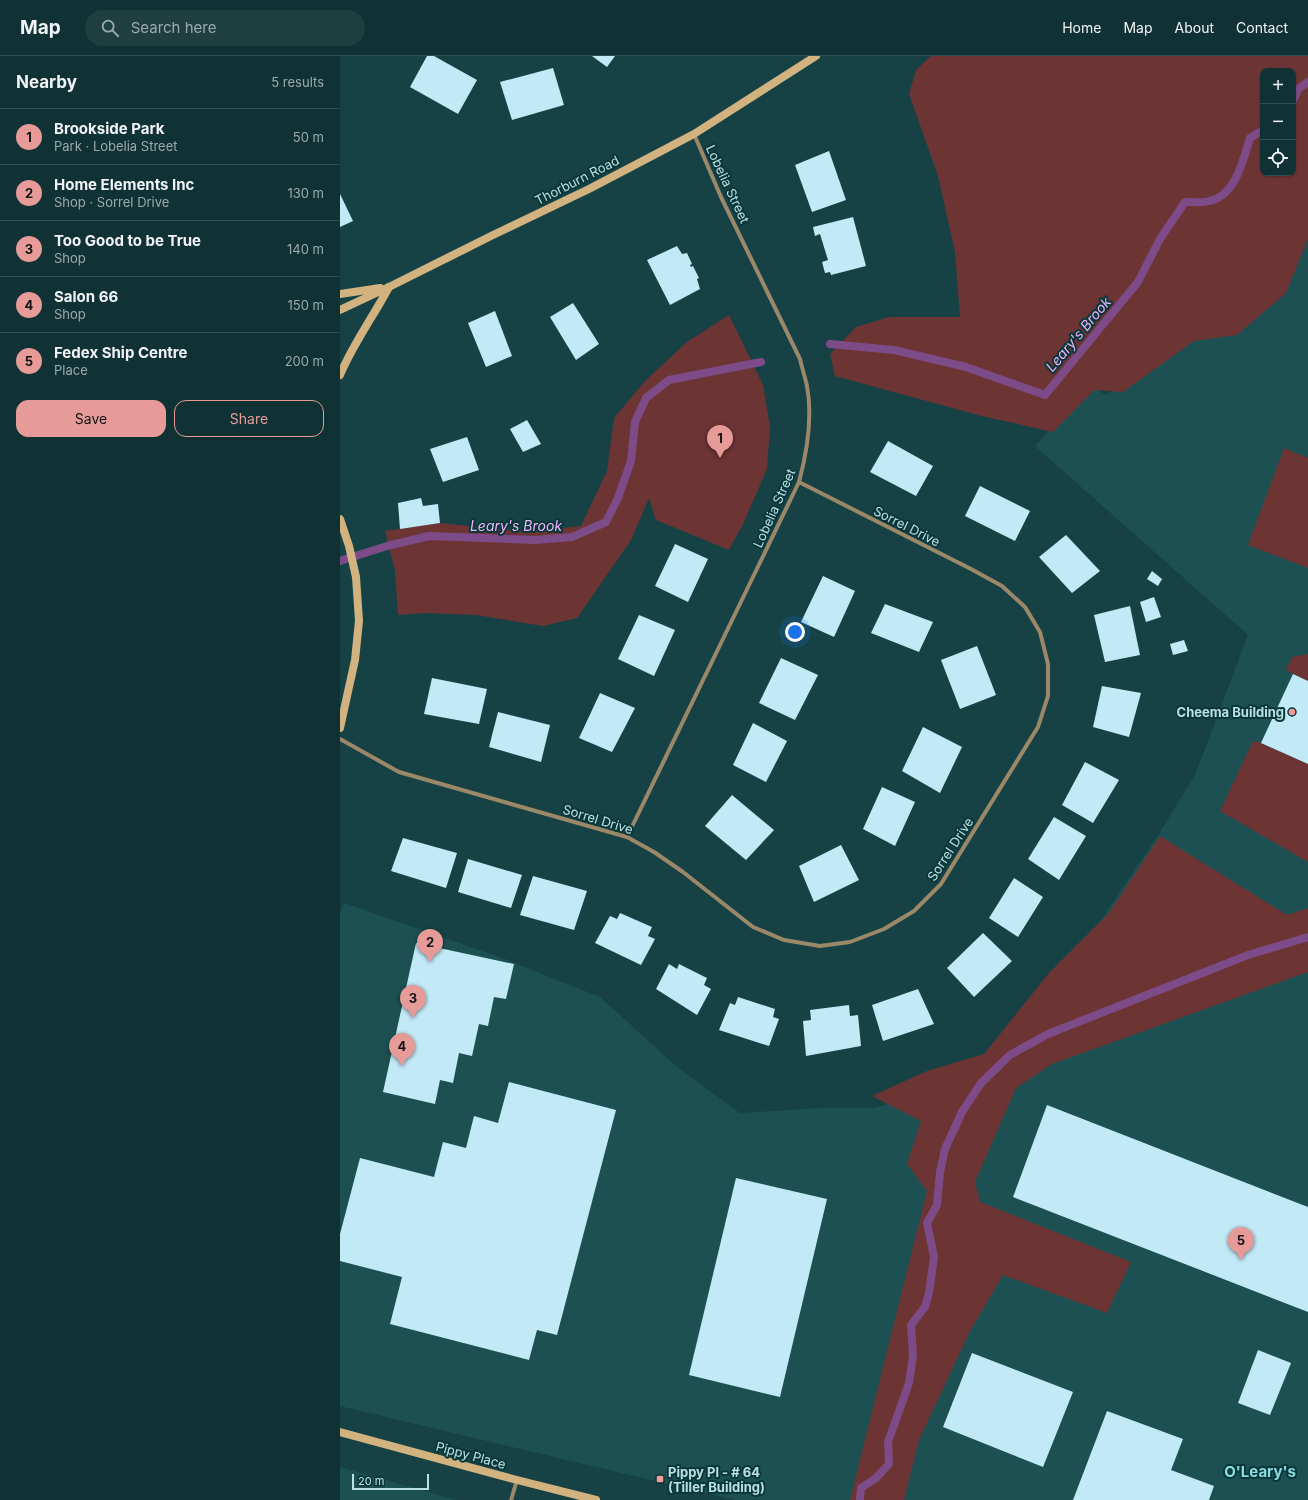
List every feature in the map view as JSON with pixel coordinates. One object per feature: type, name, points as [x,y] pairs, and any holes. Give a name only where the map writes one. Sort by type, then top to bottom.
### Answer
[{"type":"main road","name":"Thorburn Road","points":[[340,310],[589,189],[694,134],[816,56]]},
{"type":"main road","points":[[340,294],[389,287]]},
{"type":"main road","points":[[340,375],[357,340],[389,287]]},
{"type":"main road","points":[[340,519],[349,546],[356,577],[358,621],[355,660],[340,728]]},
{"type":"main road","name":"Pippy Place","points":[[340,1432],[596,1500]]},
{"type":"street","name":"Lobelia Street","points":[[627,837],[799,482],[807,452],[809,419],[807,388],[800,359],[721,196],[694,134]]},
{"type":"street","name":"Sorrel Drive","points":[[340,739],[400,772],[627,837],[654,852],[683,872],[753,927],[784,940],[820,946],[850,942],[884,929],[914,911],[941,884],[1038,727],[1048,696],[1048,664],[1040,632],[1025,607],[1002,586],[971,568],[799,482]]},
{"type":"street","points":[[511,1500],[517,1480]]},
{"type":"shaded area","points":[[931,56],[1308,56],[1308,239],[1286,293],[1237,335],[1194,341],[1123,392],[1094,390],[1053,432],[982,416],[835,376],[830,354],[856,327],[889,317],[960,317],[955,252],[938,176],[909,94],[916,70]]},
{"type":"shaded area","points":[[1308,212],[1308,1500],[735,1500],[340,1406],[340,915],[344,903],[505,959],[600,997],[677,1067],[740,1113],[821,1108],[875,1108],[933,1089],[992,1065],[1065,982],[1107,911],[1157,837],[1195,775],[1248,635],[1035,446],[1091,386],[1106,395],[1190,339]]},
{"type":"shaded area","points":[[729,315],[763,385],[770,427],[767,469],[743,524],[729,550],[656,520],[649,498],[631,540],[577,618],[543,626],[476,615],[426,613],[398,615],[395,571],[385,531],[440,523],[528,532],[581,526],[607,471],[614,418],[645,381],[687,342]]},
{"type":"shaded area","points":[[1284,448],[1308,458],[1308,568],[1248,545]]},
{"type":"shaded area","points":[[1308,654],[1308,681],[1286,670],[1292,657]]},
{"type":"shaded area","points":[[1253,741],[1261,743],[1308,764],[1308,862],[1220,811]]},
{"type":"shaded area","points":[[1160,836],[1287,915],[1308,908],[1308,972],[1052,1064],[1016,1088],[975,1182],[980,1202],[1131,1262],[1107,1313],[1003,1275],[969,1333],[919,1440],[904,1500],[850,1500],[927,1191],[907,1164],[921,1121],[872,1096],[927,1071],[984,1054],[1049,973],[1109,913]]},
{"type":"shaded area","points":[[340,1467],[456,1500],[340,1500]]},
{"type":"building","points":[[427,56],[434,56],[477,80],[458,114],[410,87]]},
{"type":"building","points":[[592,56],[615,56],[607,67]]},
{"type":"building","points":[[553,68],[564,105],[512,120],[500,82]]},
{"type":"building","points":[[829,151],[846,200],[812,212],[795,165]]},
{"type":"building","points":[[340,194],[353,221],[340,227]]},
{"type":"building","points":[[853,217],[866,266],[831,275],[830,272],[825,273],[822,262],[828,260],[820,234],[815,236],[813,227]]},
{"type":"building","points":[[677,246],[682,254],[687,253],[692,264],[690,265],[691,267],[693,266],[699,278],[697,279],[700,289],[670,305],[647,260]]},
{"type":"building","points":[[573,303],[599,344],[576,360],[550,317]]},
{"type":"building","points":[[495,311],[512,356],[486,367],[468,323]]},
{"type":"building","points":[[527,420],[541,444],[523,452],[510,429]]},
{"type":"building","points":[[467,437],[479,470],[443,482],[430,449]]},
{"type":"building","points":[[888,441],[933,466],[916,496],[870,472]]},
{"type":"building","points":[[980,486],[1030,511],[1015,541],[965,516]]},
{"type":"building","points":[[421,498],[423,506],[438,504],[440,523],[400,529],[398,503]]},
{"type":"building","points":[[1066,535],[1100,571],[1072,593],[1039,557]]},
{"type":"building","points":[[675,544],[708,559],[688,602],[655,586]]},
{"type":"building","points":[[1152,571],[1162,579],[1158,586],[1147,579]]},
{"type":"building","points":[[823,576],[855,591],[834,637],[801,622]]},
{"type":"building","points":[[1154,597],[1161,617],[1146,622],[1140,602]]},
{"type":"building","points":[[885,604],[933,622],[919,652],[871,633]]},
{"type":"building","points":[[1130,606],[1140,655],[1105,662],[1094,615]]},
{"type":"building","points":[[639,615],[675,630],[654,676],[618,659]]},
{"type":"building","points":[[1184,640],[1188,651],[1173,655],[1170,644]]},
{"type":"building","points":[[977,646],[996,695],[960,709],[941,660]]},
{"type":"building","points":[[781,658],[818,675],[795,720],[759,703]]},
{"type":"building","name":"Cheema Building","points":[[1293,674],[1308,681],[1308,764],[1261,743]]},
{"type":"building","points":[[432,678],[487,689],[479,724],[424,714]]},
{"type":"building","points":[[1102,686],[1141,693],[1129,737],[1093,727]]},
{"type":"building","points":[[600,693],[635,708],[612,752],[579,738]]},
{"type":"building","points":[[498,712],[550,725],[541,762],[489,747]]},
{"type":"building","points":[[753,723],[787,741],[766,782],[733,765]]},
{"type":"building","points":[[923,727],[962,747],[940,793],[902,771]]},
{"type":"building","points":[[1085,762],[1119,780],[1093,823],[1062,805]]},
{"type":"building","points":[[882,787],[915,802],[895,846],[863,829]]},
{"type":"building","points":[[732,795],[774,830],[746,860],[705,826]]},
{"type":"building","points":[[1054,817],[1086,836],[1059,880],[1028,859]]},
{"type":"building","points":[[403,838],[457,853],[446,888],[391,871]]},
{"type":"building","points":[[841,845],[859,880],[814,902],[799,866]]},
{"type":"building","points":[[468,859],[522,875],[511,908],[458,892]]},
{"type":"building","points":[[533,876],[587,891],[574,930],[520,915]]},
{"type":"building","points":[[1014,878],[1043,897],[1018,937],[989,918]]},
{"type":"building","points":[[620,913],[652,927],[648,936],[655,939],[641,965],[595,943],[610,916],[617,919]]},
{"type":"building","points":[[983,933],[1012,961],[974,997],[947,968]]},
{"type":"building","points":[[416,943],[514,964],[506,999],[494,997],[488,1026],[479,1024],[472,1056],[459,1053],[453,1083],[440,1080],[435,1104],[383,1092]]},
{"type":"building","points":[[669,964],[677,969],[679,964],[707,978],[704,985],[711,989],[697,1015],[656,989]]},
{"type":"building","points":[[918,989],[934,1024],[883,1041],[872,1005]]},
{"type":"building","points":[[738,997],[775,1009],[773,1017],[779,1019],[769,1046],[719,1030],[730,1003],[735,1005]]},
{"type":"building","points":[[849,1005],[850,1016],[858,1015],[861,1046],[806,1056],[803,1021],[811,1020],[810,1010]]},
{"type":"building","points":[[509,1082],[616,1110],[557,1335],[537,1330],[529,1360],[390,1324],[402,1277],[340,1261],[340,1234],[360,1158],[434,1177],[443,1142],[466,1148],[474,1116],[498,1123]]},
{"type":"building","points":[[1047,1105],[1308,1207],[1308,1312],[1013,1197]]},
{"type":"building","points":[[736,1178],[827,1199],[780,1397],[689,1375]]},
{"type":"building","points":[[1258,1350],[1291,1363],[1270,1415],[1238,1403]]},
{"type":"building","points":[[972,1353],[1073,1392],[1043,1467],[943,1427]]},
{"type":"building","points":[[1107,1411],[1183,1439],[1171,1470],[1214,1486],[1209,1500],[1073,1500]]},
{"type":"waterway","name":"Leary's Brook","points":[[1296,94],[1298,89],[1308,82]]},
{"type":"waterway","name":"Leary's Brook","points":[[830,344],[894,350],[966,367],[1045,395],[1138,282],[1160,239],[1185,202],[1210,201],[1226,192],[1237,176],[1250,138],[1260,132]]},
{"type":"waterway","name":"Leary's Brook","points":[[340,561],[387,546],[429,536],[535,540],[572,537],[606,522],[618,498],[631,461],[635,422],[646,398],[669,380],[761,362]]},
{"type":"waterway","points":[[860,1500],[861,1488],[876,1478],[889,1464],[888,1442],[909,1383],[913,1356],[911,1325],[925,1307],[929,1293],[934,1257],[927,1223],[937,1205],[940,1172],[945,1149],[962,1112],[981,1083],[1010,1055],[1048,1034],[1248,955],[1308,937]]},
{"type":"place","name":"Brookside Park","points":[[720,458]]},
{"type":"place","name":"Cheema Building","points":[[1292,712]]},
{"type":"place","name":"Home Elements Inc","points":[[430,962]]},
{"type":"place","name":"Too Good to be True","points":[[413,1018]]},
{"type":"place","name":"Salon 66","points":[[402,1066]]},
{"type":"place","name":"Fedex Ship Centre","points":[[1241,1260]]},
{"type":"place","name":"Pippy Pl - # 64 (Tiller Building)","points":[[660,1479]]},
{"type":"district","name":"O'Leary's","points":[[1260,1471]]}]
